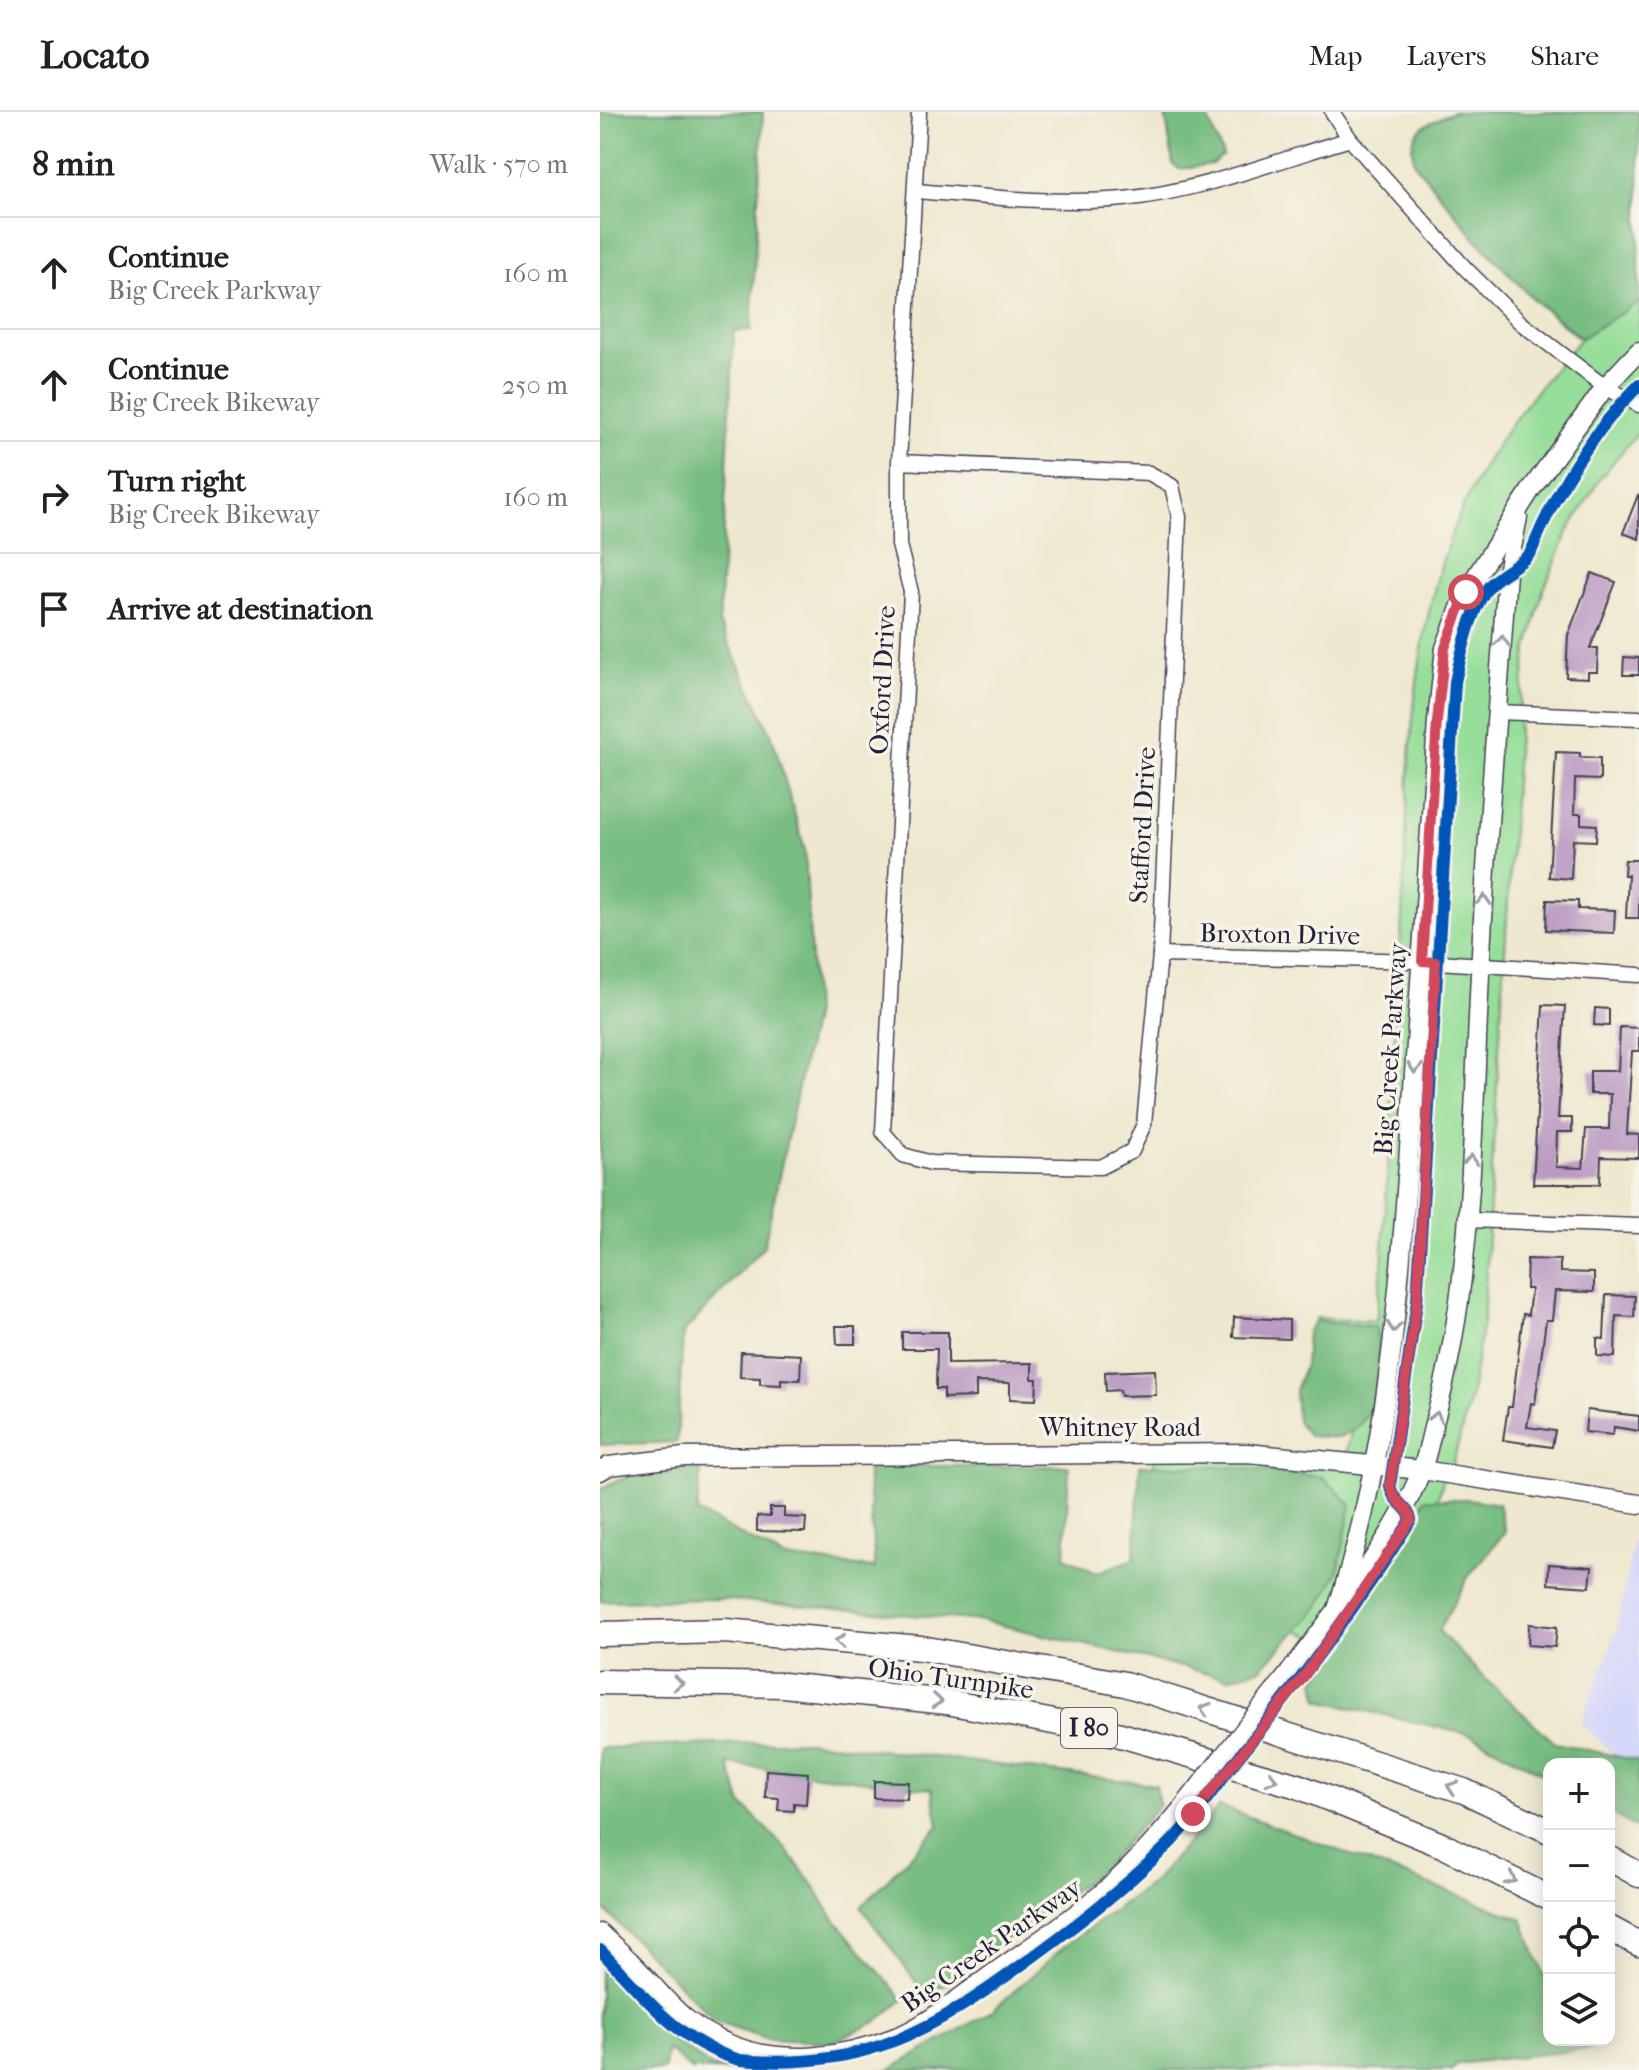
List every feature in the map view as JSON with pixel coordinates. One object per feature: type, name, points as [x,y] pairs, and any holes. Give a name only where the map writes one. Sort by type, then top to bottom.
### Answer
[{"type":"highway","name":"Ohio Turnpike","points":[[600,1634],[725,1631],[921,1648],[1125,1684],[1464,1791],[1547,1830]]},
{"type":"highway","name":"Ohio Turnpike","points":[[600,1682],[783,1685],[947,1702],[1117,1734],[1298,1786],[1444,1846],[1543,1895]]},
{"type":"highway","points":[[1615,1861],[1639,1875]]},
{"type":"highway","points":[[1615,1931],[1639,1944]]},
{"type":"street","name":"Oxford Drive","points":[[884,1108],[911,592],[899,545],[899,462],[919,112]]},
{"type":"street","points":[[1332,112],[1350,139],[1465,268],[1521,323],[1605,387],[1639,405]]},
{"type":"street","points":[[915,191],[1049,201],[1125,199],[1192,187],[1350,139]]},
{"type":"street","name":"Big Creek Parkway","points":[[1337,1609],[1351,1566],[1373,1464],[1402,1269],[1437,721],[1445,648],[1466,592],[1520,507],[1605,387],[1639,351]]},
{"type":"street","name":"Stafford Drive","points":[[884,1108],[883,1132],[903,1155],[931,1163],[1101,1167],[1132,1151],[1144,1124],[1160,955],[1179,517],[1172,486],[1149,473],[899,462]]},
{"type":"street","name":"Big Creek Parkway","points":[[600,1933],[690,2024],[728,2044],[760,2053],[804,2058],[842,2053],[900,2036],[968,1992],[1101,1894],[1148,1850],[1290,1672],[1381,1545],[1422,1470],[1457,1322],[1468,1220],[1480,964],[1507,573],[1520,507]]},
{"type":"street","points":[[1497,712],[1639,718]]},
{"type":"street","name":"Broxton Drive","points":[[1160,955],[1422,961],[1639,975]]},
{"type":"street","points":[[1468,1220],[1639,1226]]},
{"type":"street","name":"Whitney Road","points":[[600,1471],[609,1466],[684,1457],[1247,1453],[1422,1470],[1639,1504]]},
{"type":"shaded area","points":[[1637,1519],[1639,1761],[1615,1756],[1581,1722],[1617,1630]]},
{"type":"green space","points":[[600,112],[763,112],[751,330],[734,331],[719,623],[772,736],[805,850],[814,1013],[764,1246],[683,1333],[677,1442],[600,1445]]},
{"type":"green space","points":[[1165,112],[1205,112],[1223,155],[1212,164],[1179,169],[1173,164]]},
{"type":"green space","points":[[1453,112],[1639,112],[1639,431],[1601,477],[1568,532],[1543,591],[1527,652],[1519,715],[1483,1322],[1470,1398],[1452,1466],[1443,1481],[1417,1570],[1379,1658],[1258,1619],[1145,1564],[1155,1454],[1343,1464],[1356,1414],[1309,1431],[1316,1318],[1376,1321],[1382,1265],[1411,745],[1428,614],[1454,528],[1478,476],[1543,382],[1580,339],[1533,299],[1477,240],[1415,164],[1412,152],[1415,136],[1427,125]]},
{"type":"green space","points":[[1453,112],[1639,112],[1639,302],[1581,338],[1533,299],[1477,240],[1415,164],[1412,152],[1415,136],[1427,125]]},
{"type":"green space","points":[[1315,1321],[1376,1327],[1379,1357],[1372,1405],[1355,1429],[1338,1437],[1309,1436],[1297,1421],[1295,1390],[1305,1365],[1307,1332]]},
{"type":"green space","points":[[1140,1465],[1230,1467],[1323,1477],[1351,1505],[1338,1572],[1318,1608],[1261,1668],[1229,1678],[983,1621],[718,1599],[600,1601],[600,1489],[631,1475],[701,1469],[697,1512],[784,1558],[875,1568],[867,1466],[1069,1466],[1065,1557],[1096,1573],[1134,1559]]},
{"type":"green space","points":[[1425,1499],[1468,1499],[1498,1504],[1505,1532],[1468,1577],[1439,1631],[1484,1678],[1555,1743],[1639,1761],[1639,1830],[1615,1816],[1615,1758],[1543,1758],[1543,1774],[1471,1735],[1319,1700],[1315,1681],[1411,1530]]},
{"type":"green space","points":[[808,1741],[1156,1785],[1159,1805],[1103,1869],[927,1997],[861,1907],[939,1826],[932,1789],[728,1764],[742,1804],[783,1846],[815,1887],[833,1917],[903,2000],[876,2022],[832,2042],[768,2039],[715,2021],[600,1905],[600,1748]]},
{"type":"green space","points":[[1220,1806],[1522,1919],[1543,1972],[1543,2046],[1597,2046],[1456,2064],[1452,2070],[889,2070],[992,2011],[1065,1946],[1154,1881]]},
{"type":"green space","points":[[600,1969],[670,2037],[711,2067],[734,2070],[692,2070],[667,2049],[663,2070],[600,2070]]},
{"type":"building","points":[[1639,496],[1639,539],[1623,533]]},
{"type":"building","points":[[1592,573],[1616,582],[1590,648],[1598,648],[1597,672],[1588,672],[1588,678],[1566,677],[1568,635]]},
{"type":"building","points":[[1624,657],[1639,658],[1639,675],[1623,675]]},
{"type":"building","points":[[1556,752],[1600,758],[1600,780],[1575,779],[1574,814],[1581,814],[1581,824],[1597,825],[1596,841],[1573,840],[1571,879],[1549,877]]},
{"type":"building","points":[[1625,860],[1639,860],[1639,918],[1626,918],[1628,875],[1624,875]]},
{"type":"building","points":[[1547,900],[1578,901],[1578,909],[1615,910],[1614,933],[1546,930]]},
{"type":"building","points":[[1543,1005],[1565,1006],[1558,1118],[1572,1118],[1572,1132],[1557,1132],[1556,1167],[1583,1168],[1586,1129],[1609,1129],[1610,1094],[1590,1094],[1590,1071],[1618,1071],[1620,1027],[1639,1028],[1639,1051],[1632,1051],[1627,1134],[1639,1135],[1639,1158],[1601,1157],[1600,1184],[1533,1184]]},
{"type":"building","points":[[1595,1008],[1609,1009],[1609,1026],[1594,1025]]},
{"type":"building","points":[[1527,1259],[1560,1260],[1560,1272],[1594,1273],[1594,1292],[1555,1291],[1552,1320],[1546,1320],[1535,1404],[1531,1403],[1527,1427],[1555,1431],[1552,1447],[1503,1440],[1508,1407],[1512,1407],[1523,1314],[1528,1315],[1531,1289],[1526,1289]]},
{"type":"building","points":[[1606,1295],[1635,1296],[1634,1317],[1616,1316],[1615,1357],[1597,1356],[1597,1338],[1604,1339]]},
{"type":"building","points":[[1234,1317],[1289,1320],[1289,1339],[1233,1337]]},
{"type":"building","points":[[836,1326],[855,1326],[855,1344],[837,1344]]},
{"type":"building","points":[[902,1332],[948,1332],[948,1364],[1032,1363],[1032,1379],[1037,1379],[1036,1400],[1010,1399],[1010,1383],[976,1382],[976,1397],[944,1398],[944,1389],[936,1389],[937,1349],[902,1349]]},
{"type":"building","points":[[741,1352],[801,1355],[800,1380],[781,1379],[781,1385],[760,1384],[760,1378],[740,1377]]},
{"type":"building","points":[[1155,1370],[1156,1395],[1121,1396],[1120,1390],[1106,1391],[1105,1372]]},
{"type":"building","points":[[1587,1410],[1639,1416],[1639,1431],[1614,1427],[1613,1435],[1585,1432]]},
{"type":"building","points":[[770,1508],[784,1508],[784,1517],[806,1518],[805,1532],[757,1531],[757,1516],[770,1517]]},
{"type":"building","points":[[1549,1564],[1592,1567],[1590,1587],[1548,1584]]},
{"type":"building","points":[[1529,1624],[1557,1627],[1555,1647],[1528,1645]]},
{"type":"building","points":[[766,1770],[808,1773],[806,1804],[794,1803],[794,1811],[778,1810],[779,1798],[765,1797]]},
{"type":"building","points":[[874,1781],[908,1782],[907,1799],[874,1798]]},
{"type":"cycle path","points":[[600,1950],[679,2029],[698,2042],[740,2060],[816,2060],[850,2054],[913,2033],[974,1998],[1048,1946],[1110,1897],[1169,1844],[1196,1814],[1306,1672],[1391,1551],[1411,1520],[1394,1497],[1390,1485],[1417,1302],[1455,682],[1460,658],[1468,630],[1485,592],[1531,552],[1576,463],[1605,423],[1639,385]]},
{"type":"route","points":[[1193,1814],[1304,1676],[1411,1520],[1408,1511],[1393,1498],[1390,1485],[1417,1302],[1429,1124],[1436,962],[1422,961],[1437,721],[1445,648],[1466,592]]}]
